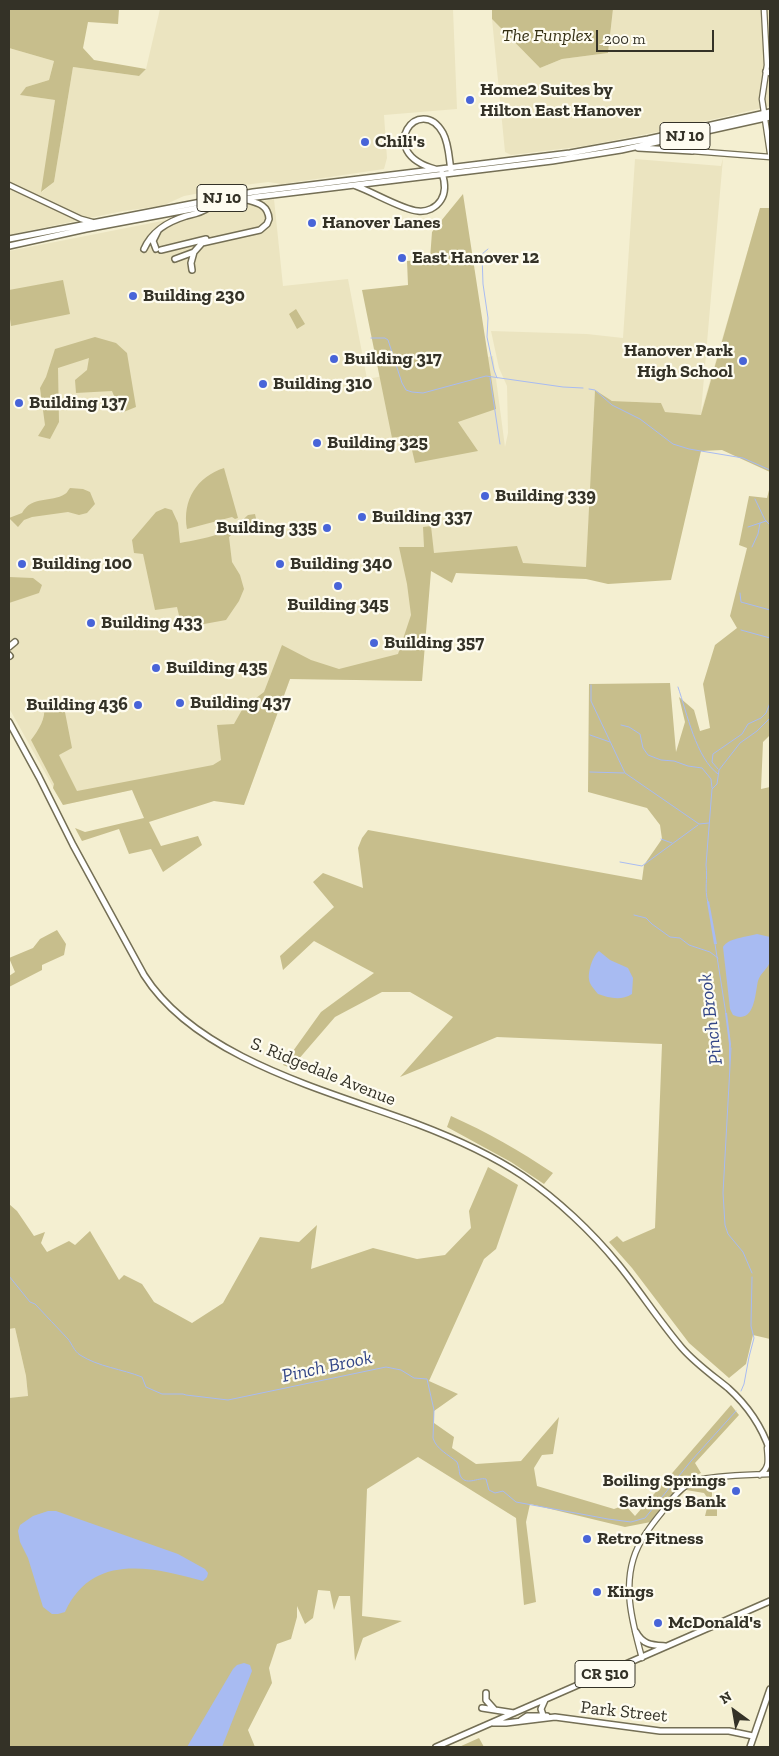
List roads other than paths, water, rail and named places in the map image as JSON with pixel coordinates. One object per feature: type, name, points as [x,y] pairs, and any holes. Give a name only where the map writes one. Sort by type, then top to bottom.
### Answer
[{"type":"main road","name":"NJ 10","points":[[9,239],[253,192],[438,170],[451,171],[552,161],[628,148],[768,115]]},
{"type":"main road","name":"NJ 10","points":[[9,246],[245,199],[443,175],[451,171],[621,144],[768,115]]},
{"type":"main road","points":[[354,186],[412,210],[424,211],[436,205],[442,198],[444,188],[443,175],[438,170],[417,162],[407,150],[404,136],[407,128],[413,121],[421,119],[429,120],[442,130],[448,144],[451,171]]},
{"type":"main road","points":[[628,148],[692,151]]},
{"type":"main road","points":[[192,270],[191,263],[194,252],[202,243],[255,232],[267,224],[269,214],[267,209],[245,199]]},
{"type":"main road","points":[[144,249],[151,236],[161,228],[183,217],[201,213],[211,205]]},
{"type":"main road","points":[[161,228],[153,241],[158,249],[212,238],[221,238]]},
{"type":"main road","points":[[175,259],[194,252]]},
{"type":"main road","points":[[9,646],[14,642]]},
{"type":"main road","name":"S. Ridgedale Avenue","points":[[9,722],[144,975],[176,1012],[218,1042],[260,1065],[298,1081],[446,1135],[523,1176],[549,1196],[613,1258],[684,1350],[743,1403],[760,1427],[770,1451]]},
{"type":"main road","name":"CR 510","points":[[436,1747],[770,1601]]},
{"type":"main road","points":[[636,1632],[639,1638],[648,1645],[668,1646]]},
{"type":"main road","points":[[751,1747],[753,1736],[770,1689]]},
{"type":"main road","points":[[486,1693],[486,1700],[497,1710]]},
{"type":"main road","points":[[543,1715],[541,1710],[545,1700]]},
{"type":"main road","points":[[482,1708],[515,1713]]},
{"type":"main road","points":[[521,1720],[527,1716],[543,1715],[550,1717]]},
{"type":"main road","name":"Park Street","points":[[492,1723],[550,1717],[660,1731],[729,1731],[753,1736]]},
{"type":"street","points":[[764,9],[768,72],[762,95],[768,115],[770,153]]},
{"type":"street","points":[[692,151],[770,157]]},
{"type":"street","points":[[9,185],[81,219],[97,222]]},
{"type":"street","points":[[760,1474],[766,1470],[769,1463],[767,1442]]},
{"type":"street","points":[[642,1658],[628,1591],[632,1563],[642,1539],[681,1489],[697,1481],[770,1474]]},
{"type":"water","points":[[709,901],[717,944],[714,944],[707,902]]},
{"type":"water","points":[[757,934],[770,937],[771,958],[768,966],[759,978],[755,1000],[750,1012],[746,1016],[740,1017],[733,1015],[730,1009],[723,947],[733,940]]},
{"type":"water","points":[[599,951],[610,960],[628,968],[633,978],[632,994],[624,998],[611,998],[598,994],[594,989],[589,981],[589,972],[593,960]]},
{"type":"water","points":[[725,1013],[727,1013],[731,1044],[729,1071],[729,1044]]},
{"type":"water","points":[[48,1511],[56,1511],[178,1554],[205,1569],[208,1573],[207,1577],[203,1581],[164,1571],[144,1569],[125,1569],[107,1572],[91,1580],[77,1593],[65,1612],[52,1614],[43,1607],[28,1558],[20,1542],[18,1531],[20,1525],[33,1516]]},
{"type":"water","points":[[244,1663],[250,1665],[252,1671],[222,1747],[187,1747],[233,1669],[237,1665]]},
{"type":"waterway","points":[[488,249],[482,254],[483,284],[488,318],[487,337],[497,378]]},
{"type":"waterway","points":[[371,338],[385,338],[388,340],[402,383],[406,390],[412,392],[423,393],[486,376],[583,388]]},
{"type":"waterway","points":[[490,378],[500,444]]},
{"type":"waterway","points":[[589,389],[595,390],[612,405],[640,419],[673,444],[689,449],[743,458],[770,470]]},
{"type":"waterway","points":[[755,499],[765,520],[770,525]]},
{"type":"waterway","points":[[748,527],[766,521]]},
{"type":"waterway","points":[[752,547],[758,534],[760,523]]},
{"type":"waterway","points":[[740,593],[741,602],[770,610]]},
{"type":"waterway","points":[[741,630],[770,638]]},
{"type":"waterway","points":[[591,685],[591,701],[625,773],[699,824],[709,823]]},
{"type":"waterway","points":[[678,687],[698,746],[710,767],[718,774]]},
{"type":"waterway","points":[[718,769],[712,762],[713,754],[742,734],[748,724],[761,718],[766,713],[770,703]]},
{"type":"waterway","name":"Pinch Brook","points":[[708,903],[706,865],[712,789],[717,784],[719,770],[740,743],[757,731],[770,718]]},
{"type":"waterway","points":[[621,725],[629,727],[640,734],[643,748],[648,755],[661,760],[674,761],[702,768],[711,779],[712,788]]},
{"type":"waterway","points":[[590,735],[610,742]]},
{"type":"waterway","points":[[590,772],[624,773]]},
{"type":"waterway","points":[[620,862],[642,866],[698,825]]},
{"type":"waterway","points":[[661,839],[672,843]]},
{"type":"waterway","points":[[634,915],[646,918],[670,937],[680,938],[689,945],[710,952],[718,958]]},
{"type":"waterway","name":"Pinch Brook","points":[[715,944],[726,1014]]},
{"type":"waterway","name":"Pinch Brook","points":[[731,1048],[723,1193],[725,1225],[728,1234],[743,1252],[752,1273]]},
{"type":"waterway","name":"Pinch Brook","points":[[9,1276],[30,1302],[35,1304],[68,1339],[80,1355],[95,1362],[142,1377],[146,1387],[162,1394],[183,1394],[228,1400],[386,1367],[401,1370],[414,1378],[427,1379],[434,1410],[433,1438],[437,1445],[457,1462],[462,1479],[468,1481],[486,1479],[489,1490],[495,1493],[503,1491],[516,1502],[631,1522],[645,1518],[691,1461],[736,1411]]},
{"type":"waterway","name":"Pinch Brook","points":[[741,1391],[754,1338],[751,1326],[752,1277]]},
{"type":"place","name":"Home2 Suites by Hilton East Hanover","points":[[470,100]]},
{"type":"place","name":"Chili's","points":[[365,142]]},
{"type":"place","name":"Hanover Lanes","points":[[312,223]]},
{"type":"place","name":"East Hanover 12","points":[[402,258]]},
{"type":"place","name":"Building 230","points":[[133,296]]},
{"type":"place","name":"Building 317","points":[[334,359]]},
{"type":"place","name":"Hanover Park High School","points":[[743,361]]},
{"type":"place","name":"Building 310","points":[[263,384]]},
{"type":"place","name":"Building 137","points":[[19,403]]},
{"type":"place","name":"Building 325","points":[[317,443]]},
{"type":"place","name":"Building 339","points":[[485,496]]},
{"type":"place","name":"Building 337","points":[[362,517]]},
{"type":"place","name":"Building 335","points":[[327,528]]},
{"type":"place","name":"Building 100","points":[[22,564]]},
{"type":"place","name":"Building 340","points":[[280,564]]},
{"type":"place","name":"Building 345","points":[[338,586]]},
{"type":"place","name":"Building 433","points":[[91,623]]},
{"type":"place","name":"Building 357","points":[[374,643]]},
{"type":"place","name":"Building 435","points":[[156,668]]},
{"type":"place","name":"Building 437","points":[[180,703]]},
{"type":"place","name":"Building 436","points":[[138,705]]},
{"type":"place","name":"Boiling Springs Savings Bank","points":[[736,1491]]},
{"type":"place","name":"Retro Fitness","points":[[587,1539]]},
{"type":"place","name":"Kings","points":[[597,1592]]},
{"type":"place","name":"McDonald's","points":[[658,1623]]},
{"type":"park label","name":"The Funplex","points":[[547,36]]}]
